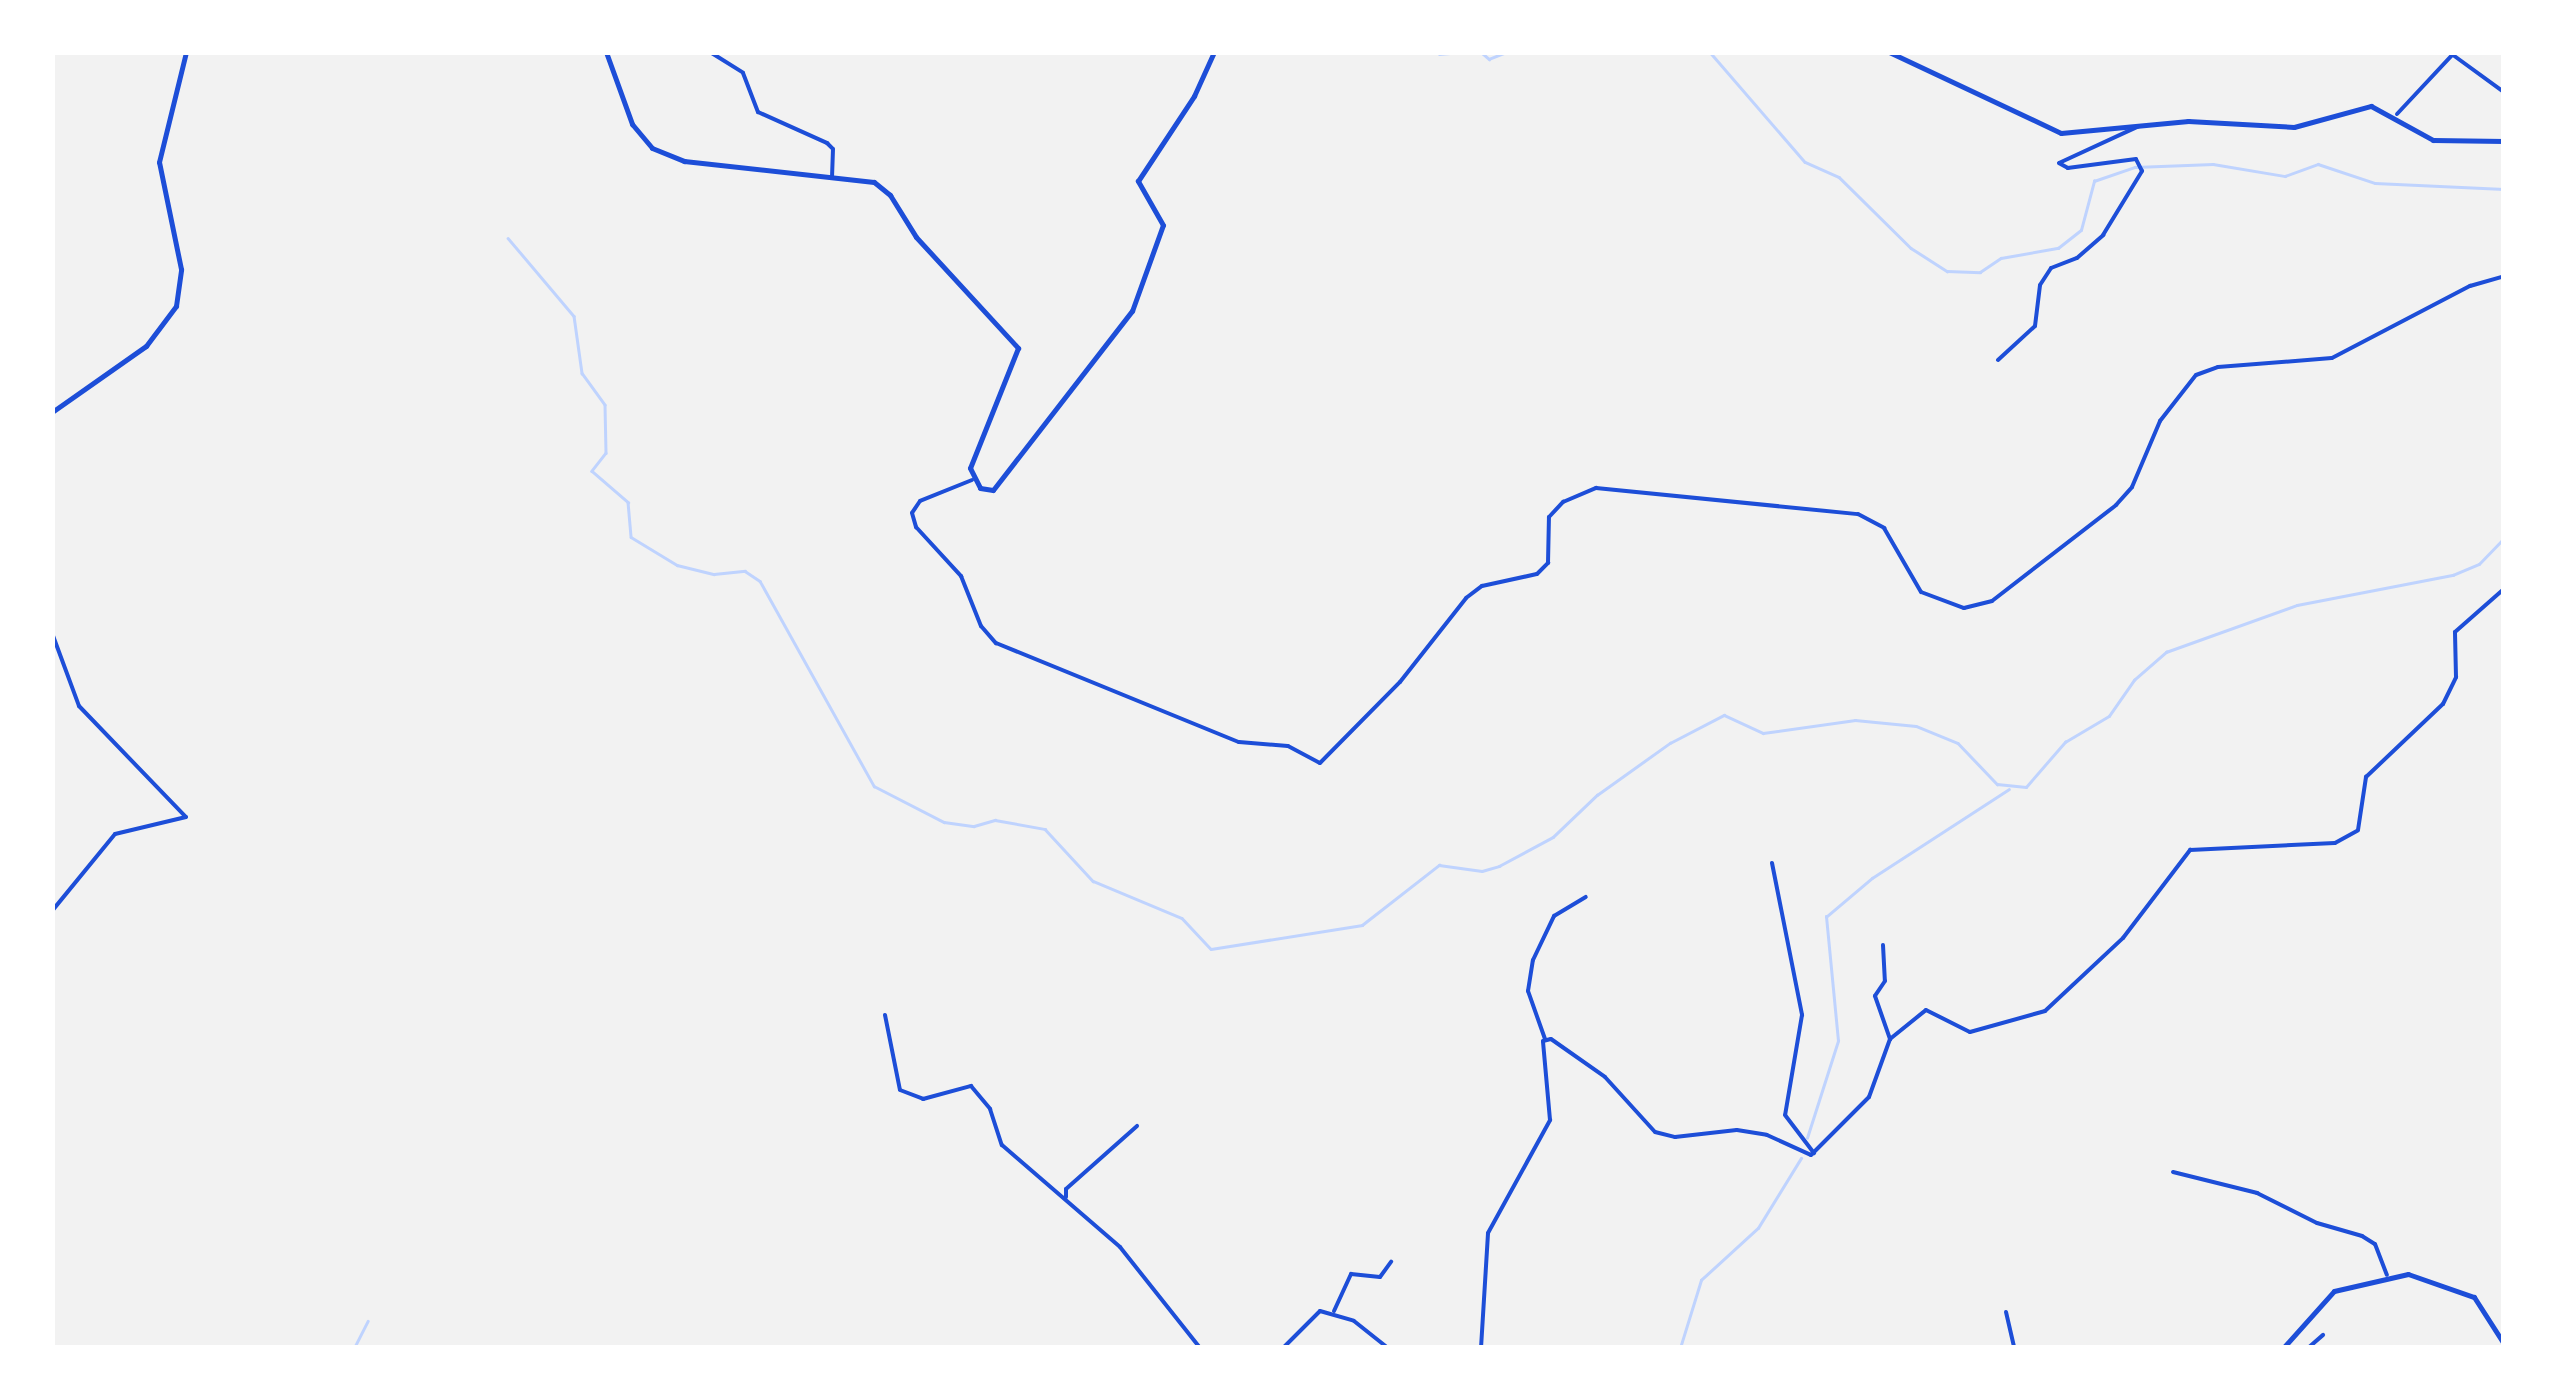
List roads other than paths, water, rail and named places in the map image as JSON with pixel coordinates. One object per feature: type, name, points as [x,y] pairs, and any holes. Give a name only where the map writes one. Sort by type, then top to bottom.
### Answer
[{"type":"street","points":[[52,412],[146,346],[176,306],[180,269],[159,162],[186,52]]},
{"type":"street","points":[[606,52],[632,124],[652,148],[684,161],[874,182],[890,196],[916,237],[1018,348],[970,468],[972,480]]},
{"type":"street","points":[[710,52],[744,74],[758,112],[833,149],[832,177]]},
{"type":"street","points":[[1214,52],[1194,96],[1138,181],[1163,224],[1117,338],[993,490],[972,480],[920,501],[912,513],[916,527],[961,576],[996,643],[1239,742],[1288,746],[1320,763],[1400,682],[1466,598],[1482,586],[1537,574],[1548,562],[1548,517],[1563,502],[1596,488],[1858,514],[1884,528],[1920,592],[1964,608],[1992,601],[2116,505],[2132,487],[2160,420],[2196,375],[2218,367],[2332,358],[2470,286],[2504,276]]},
{"type":"street","points":[[1889,52],[2061,133],[2143,123],[2267,129],[2303,126],[2362,106],[2397,114],[2433,140],[2504,142]]},
{"type":"street","points":[[2397,114],[2454,54],[2504,92]]},
{"type":"street","points":[[1998,360],[2034,326],[2040,285],[2051,268],[2077,258],[2103,235],[2142,171],[2142,163],[2068,168],[2059,163],[2143,123]]},
{"type":"street","points":[[1814,1153],[1869,1097],[1890,1039],[1926,1010],[1970,1032],[2045,1012],[2123,938],[2190,850],[2335,843],[2358,830],[2366,776],[2443,704],[2456,677],[2455,632],[2504,589]]},
{"type":"street","points":[[52,633],[80,706],[186,817],[115,834],[52,911]]},
{"type":"street","points":[[1772,863],[1802,1015],[1784,1115],[1814,1153]]},
{"type":"street","points":[[1586,896],[1554,916],[1533,960],[1528,991],[1546,1039],[1606,1077],[1655,1132],[1675,1137],[1736,1130],[1814,1153]]},
{"type":"street","points":[[1883,945],[1885,981],[1875,996],[1890,1039]]},
{"type":"street","points":[[885,1015],[900,1090],[923,1099],[971,1086],[990,1108],[1002,1145],[1066,1197],[1150,1278],[1200,1348]]},
{"type":"street","points":[[1480,1348],[1488,1233],[1550,1120],[1541,1045],[1546,1039]]},
{"type":"street","points":[[1066,1197],[1066,1190],[1136,1126]]},
{"type":"street","points":[[2174,1172],[2258,1192],[2317,1223],[2362,1236],[2375,1244],[2387,1275]]},
{"type":"street","points":[[1334,1312],[1351,1274],[1380,1277],[1391,1262]]},
{"type":"street","points":[[2283,1348],[2334,1291],[2387,1275],[2454,1284],[2474,1297],[2504,1344]]},
{"type":"street","points":[[1283,1348],[1320,1311],[1334,1312],[1388,1348]]},
{"type":"street","points":[[2006,1312],[2014,1348]]},
{"type":"street","points":[[2308,1348],[2323,1335]]},
{"type":"waterway","points":[[1439,54],[1461,52]]},
{"type":"waterway","points":[[1481,52],[1489,59],[1506,52]]},
{"type":"waterway","points":[[1710,52],[1805,162],[1839,177],[1911,248],[1947,271],[1980,272],[2001,258],[2058,248],[2081,230],[2094,181],[2135,167],[2213,164],[2285,176],[2318,164],[2375,183],[2504,189]]},
{"type":"waterway","points":[[508,238],[574,316],[582,373],[605,405],[606,453],[592,471],[628,502],[631,537],[677,565],[714,574],[745,571],[760,581],[874,786],[944,822],[974,826],[995,820],[1045,829],[1093,881],[1182,918],[1211,949],[1362,925],[1439,865],[1482,871],[1499,866],[1553,837],[1597,795],[1670,743],[1724,715],[1763,733],[1855,720],[1916,726],[1958,743],[1997,784],[2026,787],[2065,742],[2109,716],[2134,680],[2166,652],[2297,605],[2453,575],[2479,564],[2504,538]]},
{"type":"waterway","points":[[1807,1138],[1838,1041],[1826,917],[1872,878],[2009,789]]},
{"type":"waterway","points":[[1680,1348],[1701,1280],[1758,1228],[1801,1158]]},
{"type":"waterway","points":[[354,1348],[368,1321]]}]
